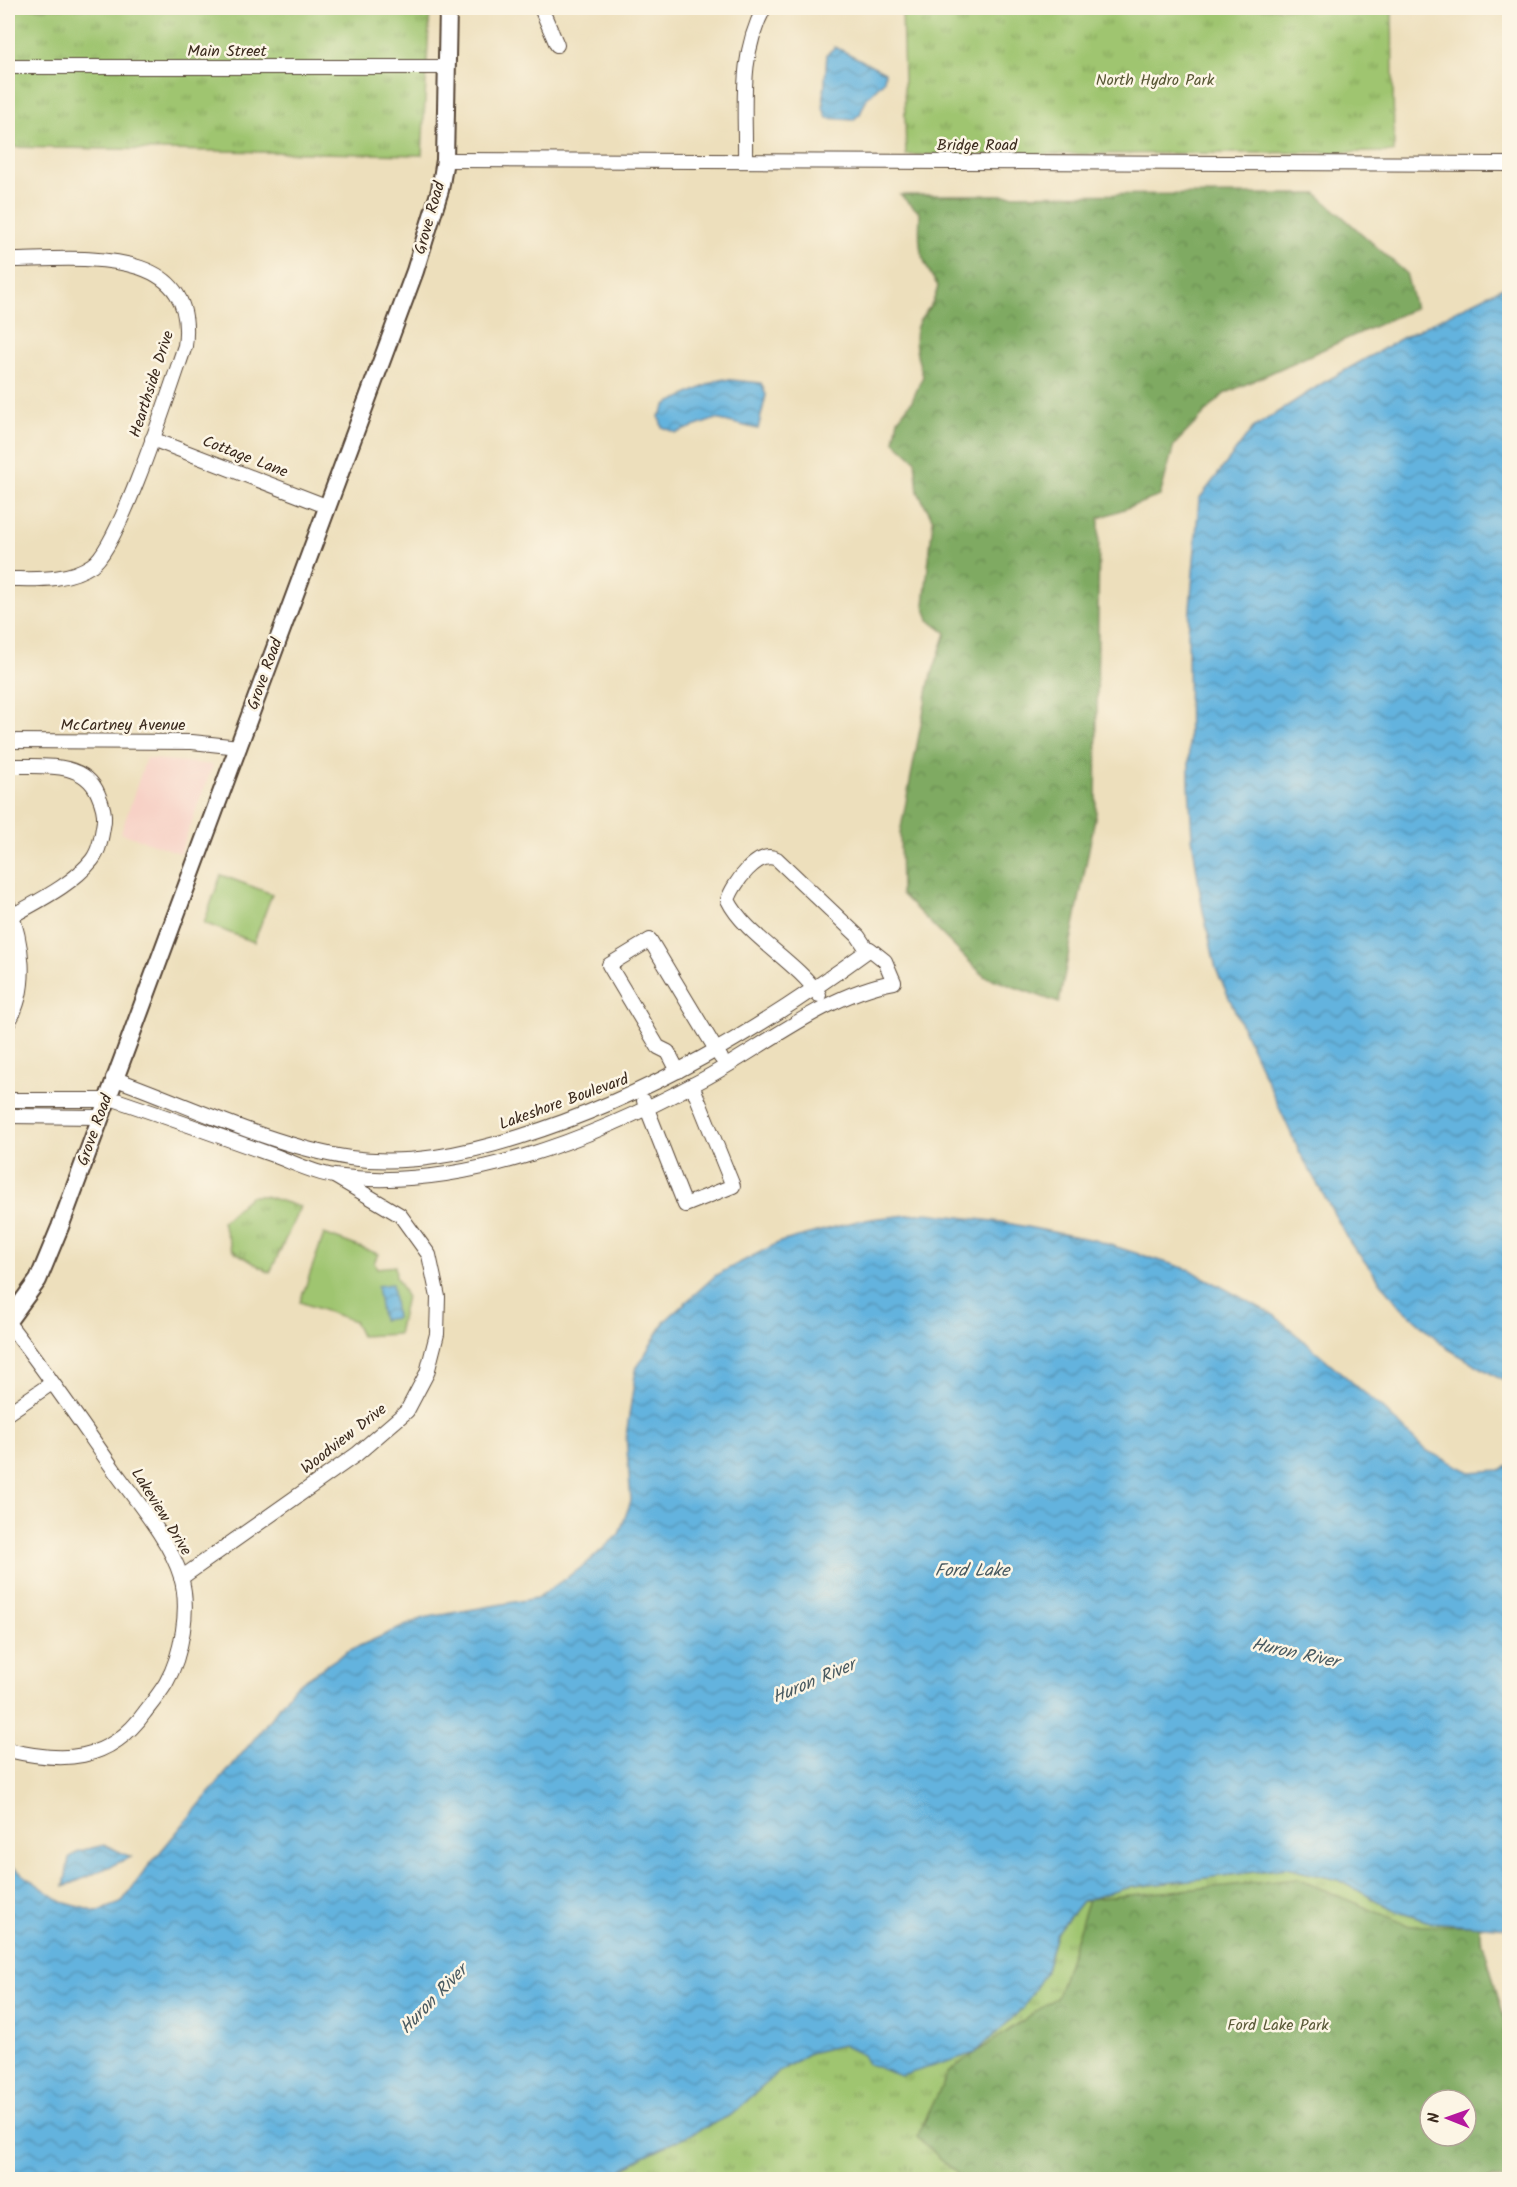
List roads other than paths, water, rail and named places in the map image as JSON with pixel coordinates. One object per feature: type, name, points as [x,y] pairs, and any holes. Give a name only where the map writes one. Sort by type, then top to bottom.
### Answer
[{"type":"main road","name":"Grove Road","points":[[8,1322],[38,1280],[49,1256],[113,1078],[239,747],[414,271],[440,190],[445,160],[448,8]]},
{"type":"street","points":[[541,8],[557,45]]},
{"type":"street","points":[[745,161],[746,56],[761,8]]},
{"type":"street","name":"Main Street","points":[[8,67],[447,68]]},
{"type":"street","name":"Bridge Road","points":[[445,160],[1509,164]]},
{"type":"street","name":"Hearthside Drive","points":[[8,260],[133,263],[160,276],[174,290],[184,308],[188,327],[185,346],[152,439],[123,516],[108,547],[95,564],[76,574],[52,579],[8,579]]},
{"type":"street","name":"Cottage Lane","points":[[152,439],[326,506]]},
{"type":"street","name":"McCartney Avenue","points":[[8,741],[192,742],[239,747]]},
{"type":"street","points":[[8,766],[52,767],[80,773],[97,791],[104,818],[101,841],[92,860],[57,889],[10,910],[20,944],[22,977],[19,997],[8,1023]]},
{"type":"street","points":[[8,1100],[107,1098],[332,1176],[397,1180],[451,1175],[572,1139],[646,1109],[725,1068],[827,1006],[869,987],[894,982],[885,961],[876,953],[868,951],[858,936],[777,859],[771,856],[761,858],[732,888],[728,900],[738,914],[815,989],[827,1006]]},
{"type":"street","points":[[678,1071],[668,1052],[658,1047],[609,965],[650,940],[718,1050],[725,1068]]},
{"type":"street","name":"Lakeshore Boulevard","points":[[113,1078],[301,1147],[351,1158],[392,1161],[463,1153],[553,1126],[642,1090],[718,1050],[815,989],[868,951]]},
{"type":"street","name":"Lakeshore Boulevard","points":[[642,1090],[646,1109],[685,1205],[733,1186],[692,1085]]},
{"type":"street","points":[[157,1114],[165,1097]]},
{"type":"street","points":[[157,1114],[164,1126],[229,1146],[241,1144]]},
{"type":"street","points":[[8,1116],[99,1117]]},
{"type":"street","points":[[221,1137],[228,1120]]},
{"type":"street","name":"Lakeshore Boulevard","points":[[497,1144],[502,1161]]},
{"type":"street","points":[[297,1163],[301,1147]]},
{"type":"street","points":[[392,1161],[397,1180]]},
{"type":"street","name":"Woodview Drive","points":[[182,1578],[357,1454],[407,1411],[427,1373],[437,1334],[438,1297],[429,1255],[400,1215],[332,1176]]},
{"type":"street","name":"Lakeview Drive","points":[[8,1322],[149,1518],[182,1578],[184,1610],[180,1644],[167,1681],[134,1728],[102,1750],[71,1758],[43,1758],[8,1750]]},
{"type":"street","points":[[8,1413],[52,1383]]},
{"type":"water","points":[[835,47],[885,72],[884,81],[867,98],[860,114],[853,120],[827,118],[823,108],[827,54]]},
{"type":"water","points":[[1509,284],[1509,1384],[1448,1349],[1398,1304],[1351,1244],[1299,1151],[1216,969],[1202,906],[1192,837],[1189,785],[1188,633],[1199,499],[1253,428],[1323,383],[1404,337]]},
{"type":"water","points":[[720,379],[761,383],[766,395],[758,429],[716,419],[676,433],[662,427],[659,416],[667,404]]},
{"type":"water","name":"Ford Lake","points":[[926,1213],[1001,1222],[1094,1240],[1190,1270],[1274,1315],[1382,1408],[1425,1450],[1470,1472],[1500,1470],[1509,1466],[1509,1928],[1430,1922],[1398,1912],[1339,1880],[1286,1868],[1126,1888],[1082,1901],[1056,1934],[1045,1973],[1023,2008],[975,2053],[901,2076],[868,2064],[863,2055],[842,2045],[809,2053],[780,2071],[731,2115],[644,2156],[608,2179],[8,2179],[8,1864],[62,1902],[97,1912],[121,1903],[294,1687],[348,1651],[423,1618],[537,1598],[586,1564],[619,1534],[631,1501],[626,1436],[636,1369],[665,1321],[716,1275],[780,1242],[861,1220]]},
{"type":"water","points":[[392,1284],[396,1318],[382,1320],[377,1286]]},
{"type":"water","points":[[105,1845],[131,1857],[64,1887],[69,1858],[79,1851]]},
{"type":"park label","name":"North Hydro Park","points":[[1155,80]]},
{"type":"park label","name":"Ford Lake Park","points":[[1278,2025]]},
{"type":"water label","name":"Huron River","points":[[1295,1654]]},
{"type":"water label","name":"Huron River","points":[[814,1682]]},
{"type":"water label","name":"Huron River","points":[[434,2000]]}]
